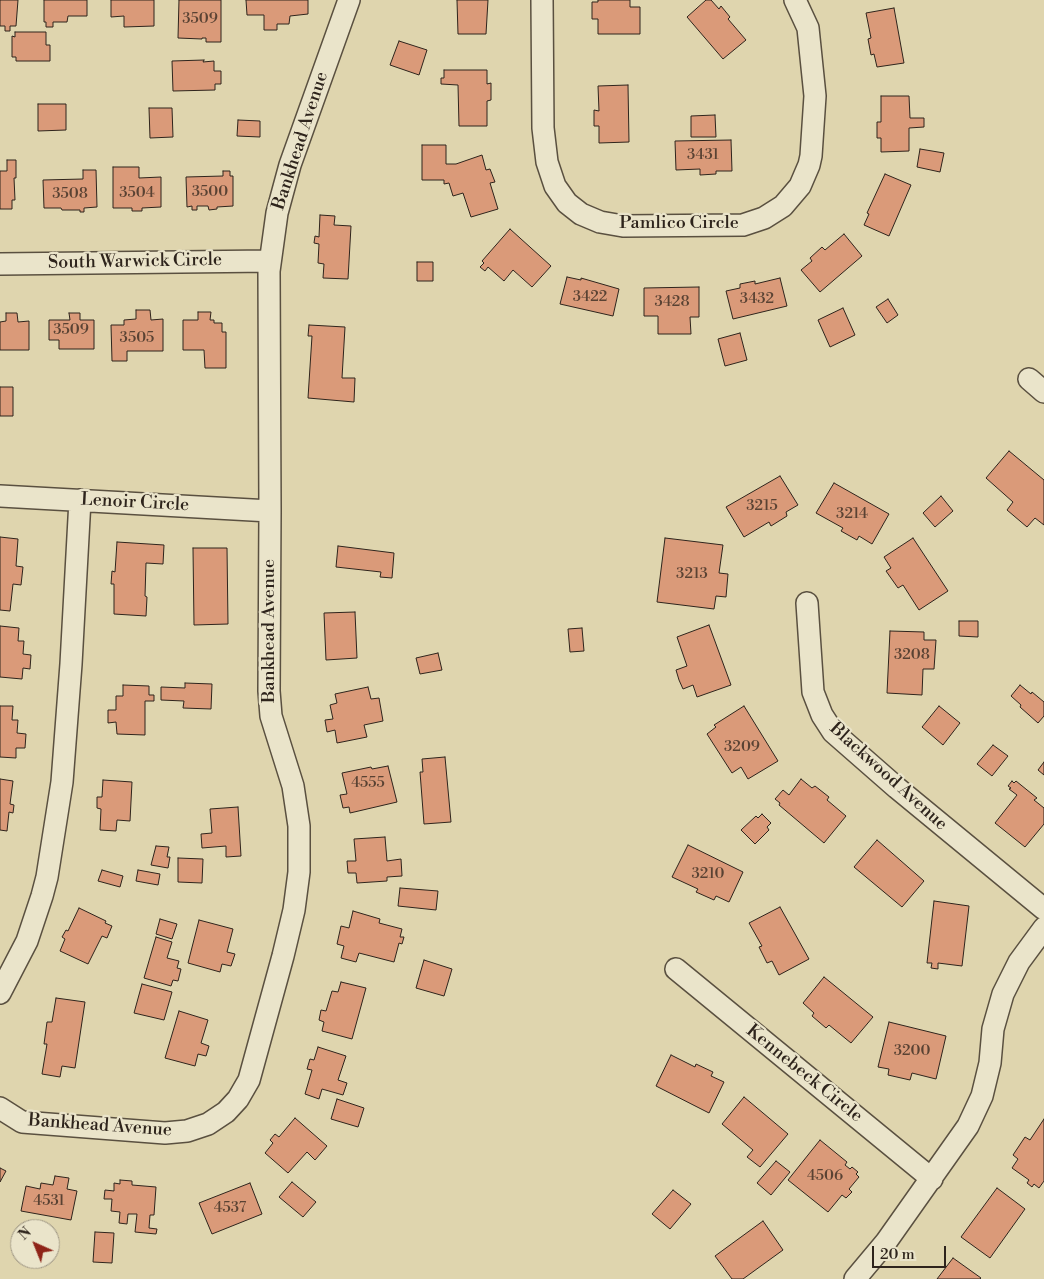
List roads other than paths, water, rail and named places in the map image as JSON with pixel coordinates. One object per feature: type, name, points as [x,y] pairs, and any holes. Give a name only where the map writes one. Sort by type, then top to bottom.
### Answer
[{"type":"street","name":"Bankhead Avenue","points":[[0,1108],[22,1122],[165,1133],[187,1131],[208,1124],[226,1112],[238,1099],[249,1080],[284,956],[294,910],[299,872],[299,826],[294,794],[271,716],[268,691],[270,261],[277,212],[290,165],[349,0]]},
{"type":"street","name":"Pamlico Circle","points":[[542,0],[542,128],[548,162],[555,186],[568,203],[581,214],[600,222],[623,226],[742,225],[764,218],[783,206],[800,186],[812,156],[815,96],[808,28],[794,0]]},
{"type":"street","name":"South Warwick Circle","points":[[0,264],[270,261]]},
{"type":"street","name":"Lenoir Circle","points":[[0,496],[270,511]]},
{"type":"street","points":[[0,993],[27,941],[47,877],[62,782],[80,500]]},
{"type":"street","name":"Blackwood Avenue","points":[[807,603],[813,692],[822,715],[833,732],[897,788],[1044,909]]},
{"type":"street","points":[[855,1279],[886,1242],[968,1126],[982,1096],[990,1063],[993,1029],[1003,994],[1019,962],[1044,928]]},
{"type":"street","name":"Kennebeck Circle","points":[[676,969],[932,1179]]}]
